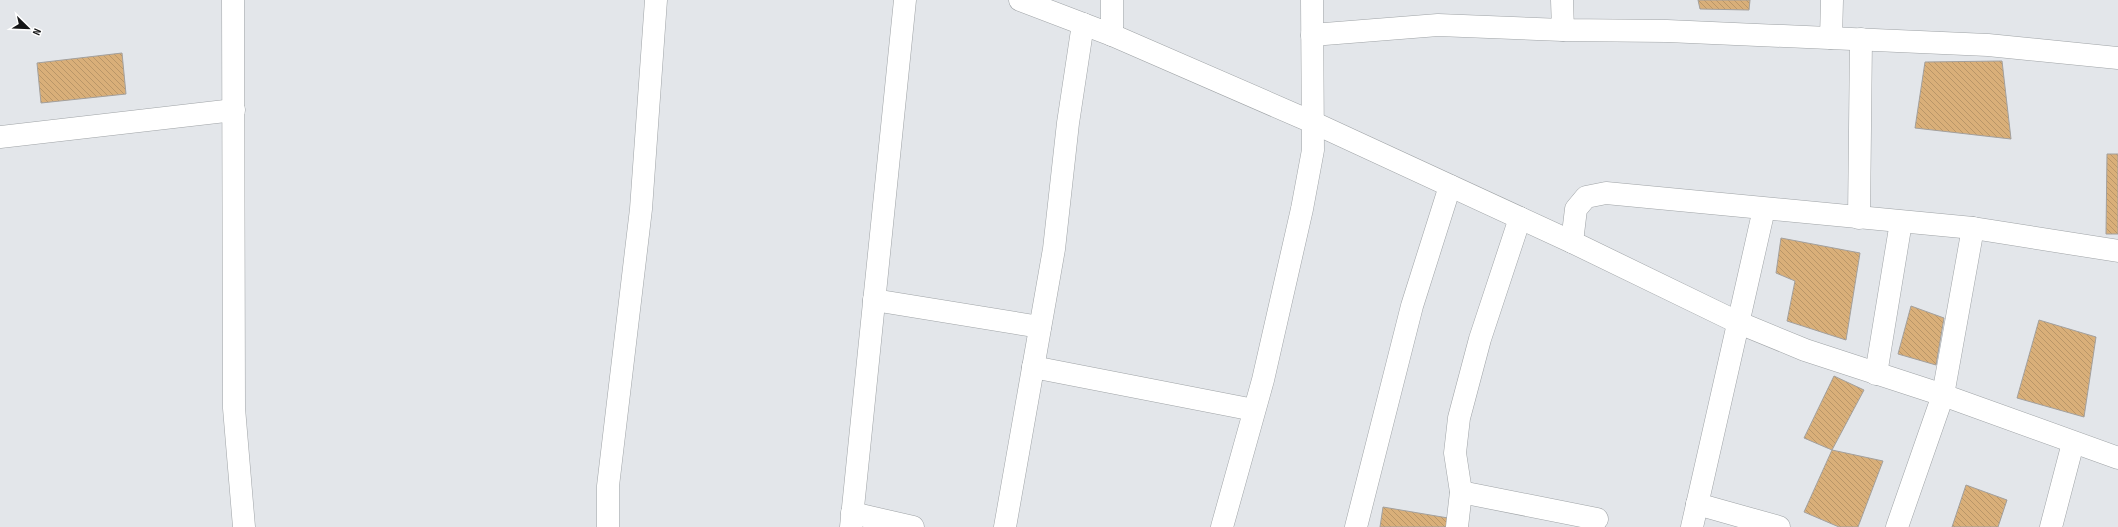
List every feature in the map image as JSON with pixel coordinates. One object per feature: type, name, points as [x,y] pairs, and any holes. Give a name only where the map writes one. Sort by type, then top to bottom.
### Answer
[{"type":"street","points":[[233,0],[234,408],[244,527]]},
{"type":"street","points":[[608,527],[608,486],[641,209],[656,0]]},
{"type":"street","points":[[905,0],[851,520],[913,527]]},
{"type":"street","points":[[1020,0],[1112,35],[1312,122],[1572,242],[1737,322],[1805,350],[1943,395],[2118,458]]},
{"type":"street","points":[[1112,0],[1112,35]]},
{"type":"street","points":[[1222,527],[1263,380],[1302,209],[1313,150],[1312,0]]},
{"type":"street","points":[[1562,0],[1563,30]]},
{"type":"street","points":[[1831,38],[1832,0]]},
{"type":"street","points":[[1005,527],[1054,249],[1068,123],[1084,24]]},
{"type":"street","points":[[1312,35],[1438,25],[1563,30],[1667,31],[1988,45],[2118,58]]},
{"type":"street","points":[[1859,218],[1861,39]]},
{"type":"street","points":[[0,137],[234,110]]},
{"type":"street","points":[[1356,527],[1412,306],[1450,186]]},
{"type":"street","points":[[1572,242],[1576,209],[1586,197],[1606,193],[1973,228],[2118,252]]},
{"type":"street","points":[[1692,527],[1737,322],[1764,209]]},
{"type":"street","points":[[1457,527],[1461,492],[1455,453],[1459,418],[1480,339],[1520,218]]},
{"type":"street","points":[[1876,374],[1901,222]]},
{"type":"street","points":[[1897,527],[1943,395],[1973,228]]},
{"type":"street","points":[[874,300],[1040,327]]},
{"type":"street","points":[[1033,367],[1254,410]]},
{"type":"street","points":[[2051,527],[2073,443]]},
{"type":"street","points":[[1461,492],[1597,519]]},
{"type":"street","points":[[1698,504],[1779,527]]},
{"type":"building","points":[[1698,0],[1750,0],[1749,10],[1700,9]]},
{"type":"building","points":[[122,53],[126,94],[41,103],[37,63]]},
{"type":"building","points":[[2002,61],[2011,139],[1915,128],[1925,62]]},
{"type":"building","points":[[2107,154],[2118,154],[2118,234],[2106,234]]},
{"type":"building","points":[[1781,238],[1860,253],[1846,340],[1787,321],[1795,281],[1776,273]]},
{"type":"building","points":[[1911,306],[1944,318],[1936,365],[1898,354]]},
{"type":"building","points":[[2039,320],[2096,337],[2084,417],[2017,398]]},
{"type":"building","points":[[1834,376],[1864,390],[1832,450],[1804,438]]},
{"type":"building","points":[[1832,450],[1883,461],[1858,527],[1839,527],[1804,512]]},
{"type":"building","points":[[1966,485],[2007,500],[1998,527],[1952,527]]},
{"type":"building","points":[[1383,507],[1448,518],[1446,527],[1380,527]]}]
